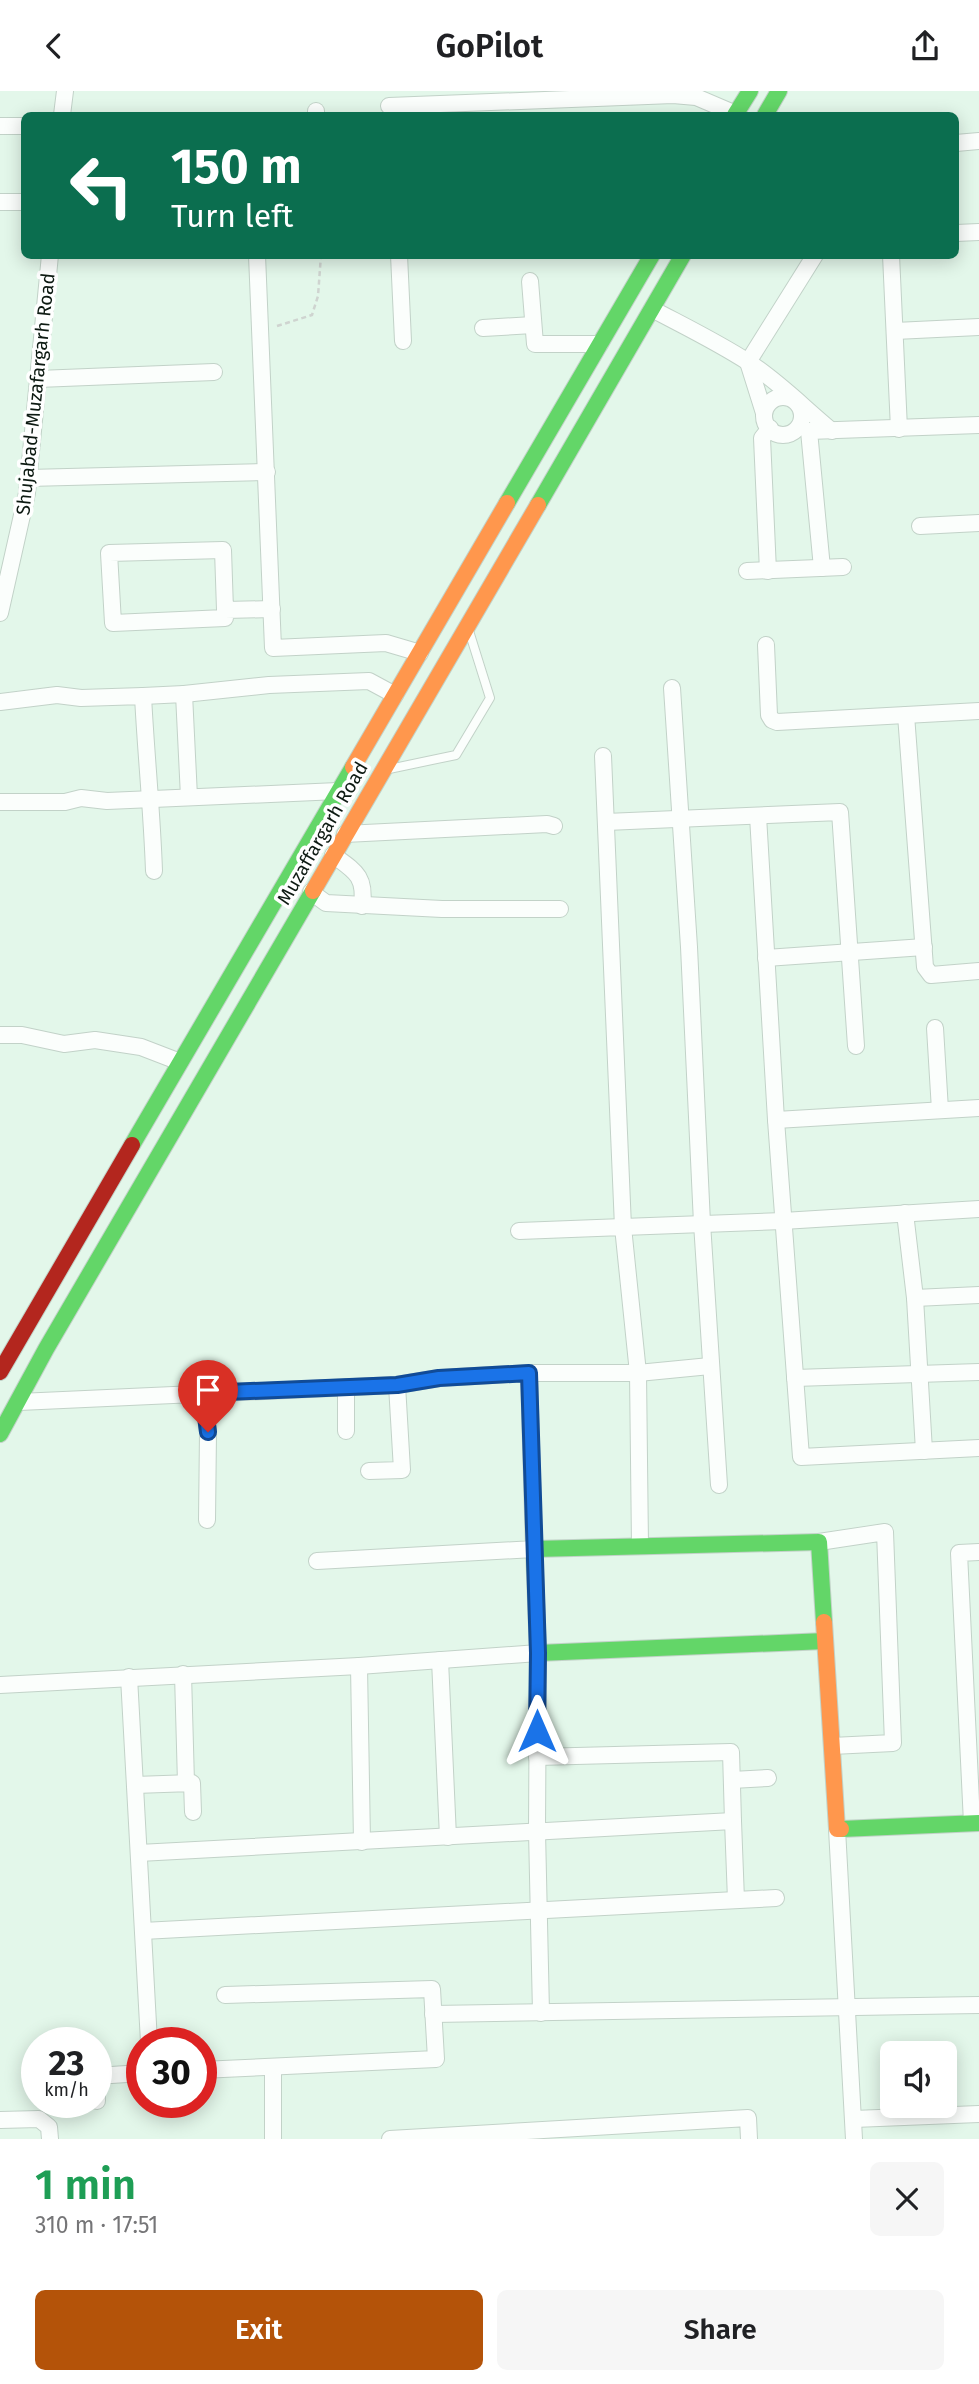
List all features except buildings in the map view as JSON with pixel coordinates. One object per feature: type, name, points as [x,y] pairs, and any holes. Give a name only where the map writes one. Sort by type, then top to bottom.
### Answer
[{"type":"main road","points":[[737,112],[750,91]]},
{"type":"main road","points":[[767,112],[779,91]]},
{"type":"main road","name":"Muzaffargarh Road","points":[[0,1372],[650,259]]},
{"type":"main road","name":"Muzaffargarh Road","points":[[0,1434],[46,1349],[681,259]]},
{"type":"main road","points":[[825,1641],[538,1653],[534,1549],[819,1542],[837,1829],[975,1823]]},
{"type":"street","points":[[62,112],[65,91]]},
{"type":"street","points":[[389,106],[469,97],[673,95],[696,97],[728,112]]},
{"type":"street","points":[[0,126],[21,126]]},
{"type":"street","points":[[959,142],[979,141]]},
{"type":"street","points":[[0,202],[21,202]]},
{"type":"street","points":[[959,233],[979,232]]},
{"type":"street","name":"Shujabad-Muzafargarh Road","points":[[0,614],[6,561],[27,493],[50,259]]},
{"type":"street","points":[[257,259],[273,648],[386,643],[419,653]]},
{"type":"street","points":[[400,259],[403,341]]},
{"type":"street","points":[[748,362],[813,259]]},
{"type":"street","points":[[891,259],[899,429]]},
{"type":"street","points":[[530,281],[534,344],[600,344]]},
{"type":"street","points":[[652,309],[748,362],[777,383],[832,431]]},
{"type":"street","points":[[483,328],[533,325]]},
{"type":"street","points":[[895,331],[979,327]]},
{"type":"street","points":[[748,362],[767,421],[783,435],[802,431],[979,425]]},
{"type":"street","points":[[38,379],[214,372]]},
{"type":"street","points":[[768,571],[762,438],[771,401],[783,397],[794,400],[801,410],[798,427],[802,431],[822,568]]},
{"type":"street","points":[[28,478],[267,472]]},
{"type":"street","points":[[920,526],[979,523]]},
{"type":"street","points":[[223,550],[225,610],[225,618],[113,623],[109,553],[223,550]]},
{"type":"street","points":[[747,571],[843,567]]},
{"type":"street","points":[[225,610],[272,609]]},
{"type":"street","points":[[766,645],[769,715],[777,722],[979,711]]},
{"type":"street","points":[[0,702],[57,695],[81,698],[143,696],[270,685],[369,681],[395,695]]},
{"type":"street","points":[[672,688],[690,947],[702,1223],[719,1485]]},
{"type":"street","points":[[184,694],[189,797]]},
{"type":"street","points":[[143,696],[147,783],[152,799],[154,871]]},
{"type":"street","points":[[906,715],[925,967],[931,975],[979,971]]},
{"type":"street","points":[[603,756],[623,1227],[638,1373],[640,1546]]},
{"type":"street","points":[[0,802],[65,802],[81,798],[107,801],[338,791]]},
{"type":"street","points":[[606,822],[837,811],[841,814],[856,1046]]},
{"type":"street","points":[[758,816],[776,1120],[801,1458],[979,1448]]},
{"type":"street","points":[[345,834],[547,824],[554,826]]},
{"type":"street","points":[[333,855],[355,872],[364,889],[362,906]]},
{"type":"street","points":[[311,893],[326,903],[362,906],[560,909]]},
{"type":"street","points":[[766,958],[924,947]]},
{"type":"street","points":[[935,1028],[940,1110]]},
{"type":"street","points":[[0,1035],[22,1035],[64,1044],[95,1040],[141,1047],[180,1062]]},
{"type":"street","points":[[776,1120],[979,1108]]},
{"type":"street","points":[[519,1231],[783,1221],[979,1209]]},
{"type":"street","points":[[905,1213],[915,1298],[924,1451]]},
{"type":"street","points":[[915,1298],[979,1295]]},
{"type":"street","points":[[19,1402],[397,1385],[439,1378],[529,1373],[638,1373],[710,1366]]},
{"type":"street","points":[[795,1378],[979,1372]]},
{"type":"street","points":[[317,1561],[534,1549],[529,1373]]},
{"type":"street","points":[[369,1471],[402,1470],[397,1385]]},
{"type":"street","points":[[346,1387],[346,1431]]},
{"type":"street","points":[[203,1393],[208,1432],[206,1520]]},
{"type":"street","points":[[819,1542],[885,1532],[892,1743],[832,1746]]},
{"type":"street","points":[[975,1823],[959,1553],[979,1552]]},
{"type":"street","points":[[0,1685],[359,1666],[538,1653],[537,1831],[541,2013]]},
{"type":"street","points":[[440,1660],[448,1837]]},
{"type":"street","points":[[359,1666],[362,1842]]},
{"type":"street","points":[[183,1674],[186,1783]]},
{"type":"street","points":[[130,1677],[148,2027]]},
{"type":"street","points":[[537,1757],[731,1752],[736,1900]]},
{"type":"street","points":[[732,1780],[768,1779]]},
{"type":"street","points":[[135,1785],[192,1783],[193,1812]]},
{"type":"street","points":[[139,1853],[733,1821]]},
{"type":"street","points":[[837,1829],[854,2139]]},
{"type":"street","points":[[143,1931],[776,1898]]},
{"type":"street","points":[[217,2069],[436,2059],[432,1989],[225,1995]]},
{"type":"street","points":[[433,2014],[979,2005]]},
{"type":"street","points":[[273,2067],[273,2139]]},
{"type":"street","points":[[854,2119],[979,2114]]},
{"type":"street","points":[[390,2139],[748,2118],[750,2139]]},
{"type":"street","points":[[0,2120],[40,2119],[49,2127],[50,2139]]},
{"type":"lane","points":[[382,770],[456,755],[490,698],[468,625]]},
{"type":"path","points":[[261,333],[312,315],[318,296],[321,259]]},
{"type":"traffic: fast","points":[[737,112],[750,91]]},
{"type":"traffic: fast","points":[[767,112],[779,91]]},
{"type":"traffic: fast","points":[[507,503],[650,259]]},
{"type":"traffic: fast","points":[[538,505],[681,259]]},
{"type":"traffic: fast","points":[[132,1145],[353,767]]},
{"type":"traffic: fast","points":[[0,1434],[46,1349],[313,891]]},
{"type":"traffic: fast","points":[[824,1622],[819,1542],[534,1549],[538,1653],[825,1641]]},
{"type":"traffic: fast","points":[[841,1829],[979,1823]]},
{"type":"traffic: slow","points":[[353,767],[507,503]]},
{"type":"traffic: slow","points":[[313,891],[538,505]]},
{"type":"traffic: slow","points":[[824,1622],[837,1829],[841,1829]]},
{"type":"traffic: jam","points":[[0,1372],[132,1145]]},
{"type":"route","points":[[208,1432],[203,1393],[397,1385],[439,1378],[529,1373],[538,1653],[537,1731]]}]
